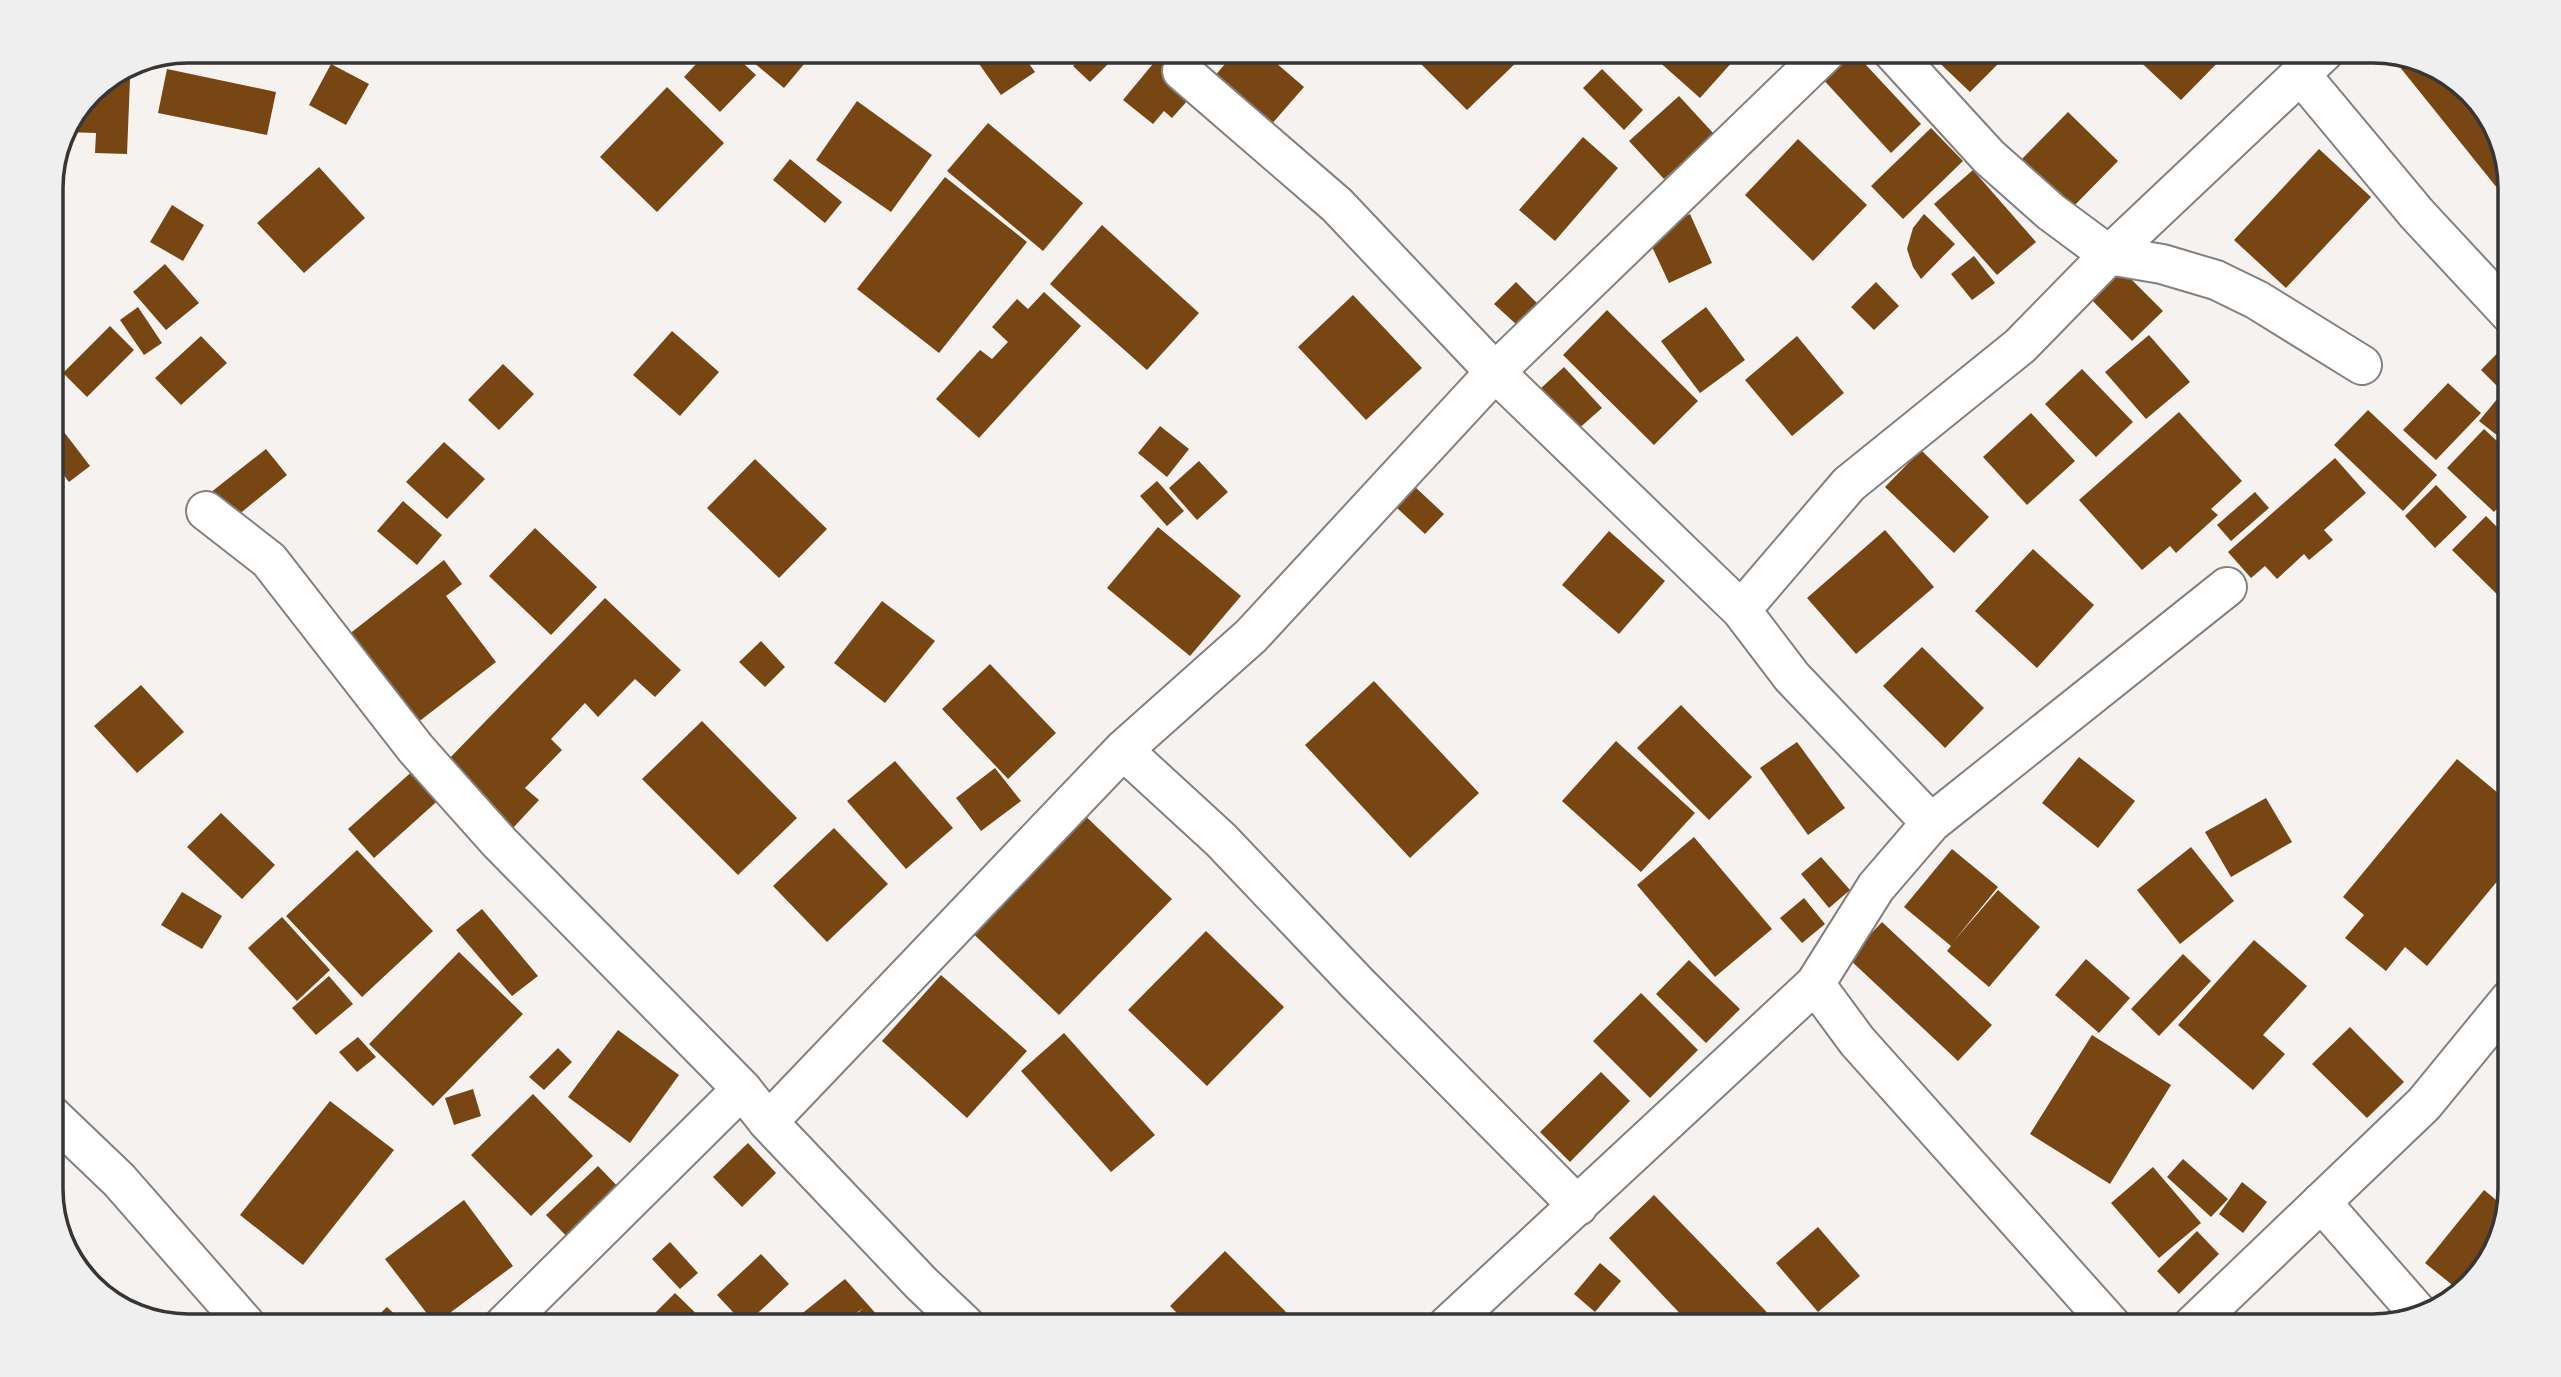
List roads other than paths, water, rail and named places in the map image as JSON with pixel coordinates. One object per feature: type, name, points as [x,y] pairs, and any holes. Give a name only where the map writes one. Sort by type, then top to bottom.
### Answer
[{"type":"street","points":[[768,1122],[1123,750],[1251,636],[1495,372],[1815,63]]},
{"type":"street","points":[[1903,63],[1989,157],[2051,212],[2109,255],[2162,264],[2216,280],[2257,300],[2362,365]]},
{"type":"street","points":[[1741,610],[1849,484],[2020,346],[2109,255],[2313,63],[2417,214],[2498,286]]},
{"type":"street","points":[[1182,71],[1337,205],[1495,372],[1741,610],[1792,677],[1931,823]]},
{"type":"street","points":[[206,511],[269,560],[416,749],[499,842],[742,1089],[768,1122],[954,1314]]},
{"type":"street","points":[[1460,1314],[1815,984],[1876,887],[1931,823],[2227,587]]},
{"type":"street","points":[[1123,750],[1221,840],[1358,984],[1578,1206]]},
{"type":"street","points":[[1815,984],[1857,1041],[2101,1314]]},
{"type":"street","points":[[2204,1314],[2424,1104],[2498,1014]]},
{"type":"street","points":[[515,1314],[742,1089]]},
{"type":"street","points":[[63,1126],[119,1180],[236,1314]]},
{"type":"street","points":[[2321,1202],[2413,1307]]}]
